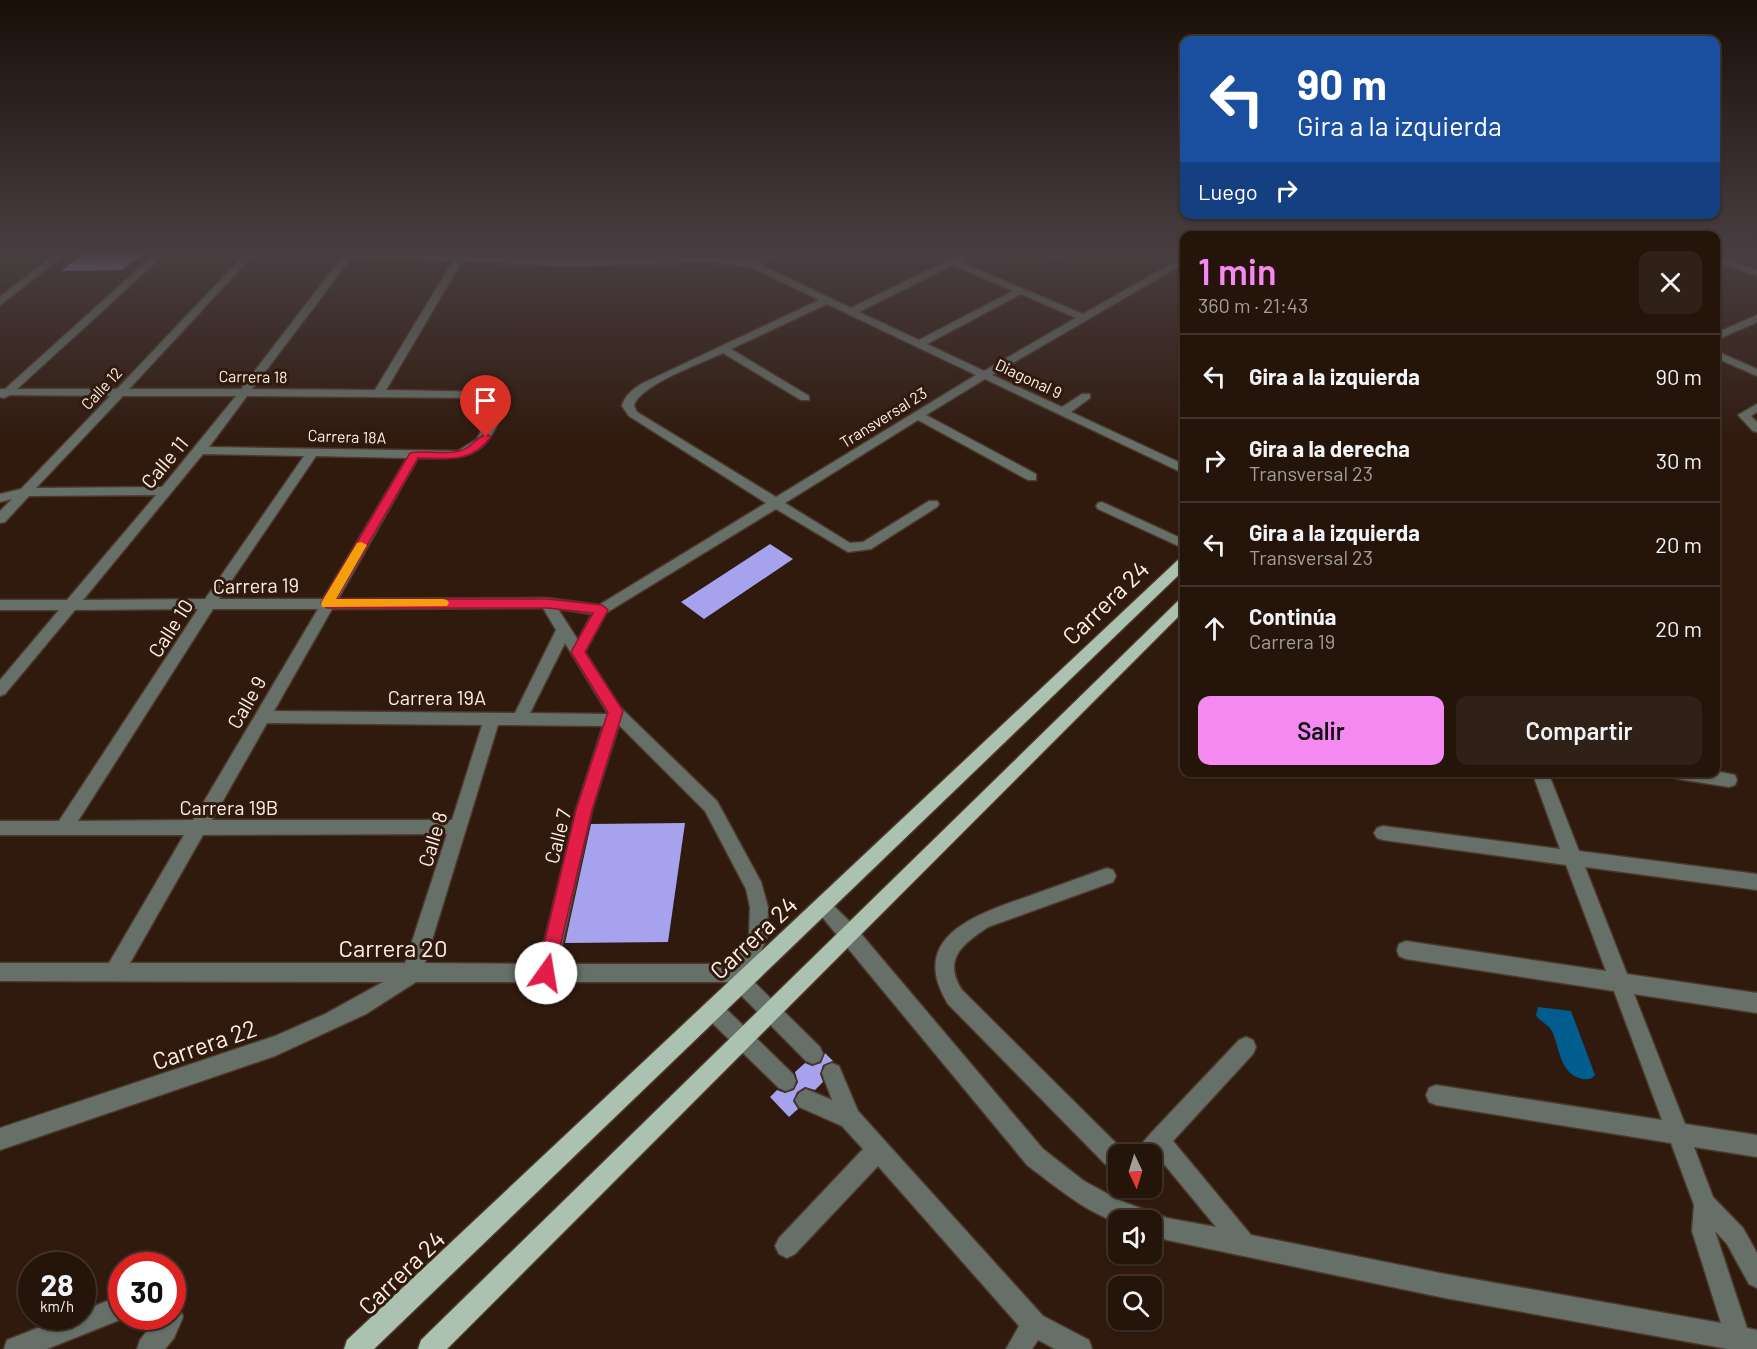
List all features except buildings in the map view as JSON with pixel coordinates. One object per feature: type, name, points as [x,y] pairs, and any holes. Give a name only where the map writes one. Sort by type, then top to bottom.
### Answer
[{"type":"main road","name":"Carrera 24","points":[[356,1349],[713,1010],[737,977],[822,906],[1180,566]]},
{"type":"main road","points":[[430,1349],[1180,607]]},
{"type":"street","points":[[3,394],[92,315]]},
{"type":"street","name":"Calle 12","points":[[0,519],[193,315]]},
{"type":"street","name":"Calle 11","points":[[0,690],[200,450],[304,315]]},
{"type":"street","points":[[378,394],[425,315]]},
{"type":"street","points":[[795,315],[645,386],[630,399],[628,406],[633,414],[843,546],[856,549],[866,546],[933,504]]},
{"type":"street","name":"Diagonal 9","points":[[857,315],[1180,468]]},
{"type":"street","points":[[919,344],[974,315]]},
{"type":"street","points":[[1078,315],[1085,318]]},
{"type":"street","name":"Transversal 23","points":[[578,652],[602,610],[984,375],[1090,315]]},
{"type":"street","points":[[1720,335],[1757,318]]},
{"type":"street","points":[[723,349],[805,398]]},
{"type":"street","points":[[1720,356],[1757,374]]},
{"type":"street","name":"Carrera 18","points":[[3,394],[120,392],[485,394],[497,396],[501,404],[486,437]]},
{"type":"street","points":[[1063,412],[1086,396]]},
{"type":"street","points":[[1757,407],[1744,415],[1757,429]]},
{"type":"street","points":[[919,416],[1032,477]]},
{"type":"street","name":"Carrera 18A","points":[[200,450],[459,455],[475,449],[486,437]]},
{"type":"street","name":"Calle 10","points":[[64,828],[208,605],[313,451]]},
{"type":"street","name":"Calle 9","points":[[116,971],[414,455]]},
{"type":"street","points":[[0,498],[26,492],[165,491]]},
{"type":"street","points":[[1102,506],[1180,544]]},
{"type":"street","points":[[548,603],[602,610]]},
{"type":"street","points":[[548,603],[614,716],[711,806],[755,888],[759,907],[758,936],[737,977],[813,1054]]},
{"type":"street","name":"Carrera 19","points":[[0,605],[548,603]]},
{"type":"street","points":[[520,718],[564,630]]},
{"type":"street","name":"Carrera 19A","points":[[262,717],[614,716]]},
{"type":"street","name":"Calle 7","points":[[546,973],[584,810],[614,716]]},
{"type":"street","name":"Calle 8","points":[[412,973],[492,718]]},
{"type":"street","points":[[1542,777],[1705,1204],[1735,1236],[1757,1276]]},
{"type":"street","points":[[1710,777],[1729,780]]},
{"type":"street","name":"Carrera 19B","points":[[0,828],[458,827]]},
{"type":"street","points":[[1383,833],[1757,882]]},
{"type":"street","points":[[1107,876],[982,921],[969,929],[954,944],[945,958],[942,973],[948,987],[956,997],[1108,1151]]},
{"type":"street","points":[[822,906],[850,935],[1035,1157],[1076,1189],[1114,1210]]},
{"type":"street","points":[[1406,950],[1757,1003]]},
{"type":"street","name":"Carrera 20","points":[[0,972],[546,973],[737,977]]},
{"type":"street","name":"Carrera 22","points":[[0,1139],[279,1046],[353,1012],[382,995],[412,973]]},
{"type":"street","points":[[713,1010],[786,1081]]},
{"type":"street","points":[[1157,1144],[1246,1047]]},
{"type":"street","points":[[832,1073],[850,1118],[877,1151],[1034,1324],[1080,1349]]},
{"type":"street","points":[[1436,1095],[1757,1146]]},
{"type":"street","points":[[806,1100],[850,1118]]},
{"type":"street","points":[[787,1246],[877,1151]]},
{"type":"street","points":[[1162,1157],[1245,1245]]},
{"type":"street","points":[[1705,1204],[1702,1231],[1747,1340]]},
{"type":"street","points":[[1162,1227],[1445,1287],[1747,1340]]},
{"type":"street","points":[[16,1349],[108,1313]]},
{"type":"street","points":[[1018,1349],[1034,1324]]},
{"type":"street","points":[[149,1349],[164,1330]]},
{"type":"water","points":[[1538,1007],[1571,1011],[1595,1075],[1593,1077],[1585,1079],[1575,1077],[1565,1067],[1552,1031],[1536,1015]]},
{"type":"slow traffic","points":[[361,545],[327,603],[443,603]]},
{"type":"route","points":[[486,437],[475,449],[459,455],[414,455],[327,603],[548,603],[602,610],[578,652],[615,711],[584,810],[546,973]]}]
